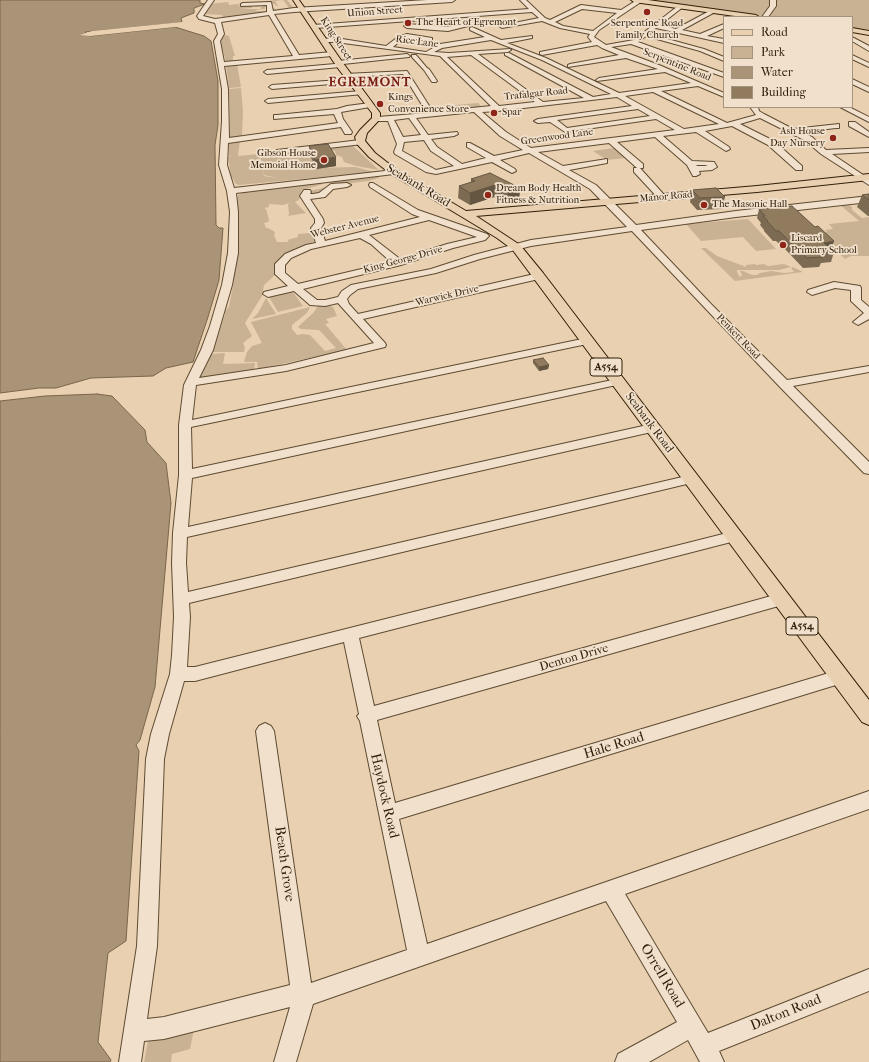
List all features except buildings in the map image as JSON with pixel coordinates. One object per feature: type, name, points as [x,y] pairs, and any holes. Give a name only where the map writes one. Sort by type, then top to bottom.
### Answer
[{"type":"main road","name":"King Street","points":[[296,0],[315,26],[339,64],[376,113],[376,120]]},
{"type":"main road","points":[[636,0],[745,16]]},
{"type":"main road","points":[[853,30],[869,36]]},
{"type":"main road","points":[[357,139],[376,120]]},
{"type":"main road","name":"Seabank Road","points":[[357,139],[372,155],[394,172],[462,220],[501,236],[516,247],[869,716]]},
{"type":"main road","name":"Manor Road","points":[[462,220],[609,202],[864,177]]},
{"type":"street","points":[[211,0],[200,16],[217,24],[270,12],[302,9],[339,7],[371,10]]},
{"type":"street","points":[[238,0],[243,3],[269,3],[270,12],[297,57]]},
{"type":"street","points":[[325,2],[339,7],[361,0]]},
{"type":"street","points":[[355,8],[383,2],[452,0]]},
{"type":"street","points":[[522,0],[543,19],[569,28],[594,33]]},
{"type":"street","points":[[542,53],[596,43],[591,37],[594,33],[636,0]]},
{"type":"street","points":[[766,16],[773,6],[772,0]]},
{"type":"street","points":[[431,1],[445,16]]},
{"type":"street","points":[[550,22],[580,7],[621,12]]},
{"type":"street","points":[[604,47],[632,42],[680,7]]},
{"type":"street","points":[[438,8],[480,8]]},
{"type":"street","name":"Union Street","points":[[315,26],[533,10]]},
{"type":"street","points":[[677,31],[713,11]]},
{"type":"street","points":[[197,24],[204,19]]},
{"type":"street","points":[[502,26],[543,19]]},
{"type":"street","points":[[394,20],[394,24],[448,29],[478,22]]},
{"type":"street","points":[[130,1062],[146,1030],[148,930],[155,759],[160,734],[178,674],[180,655],[182,599],[179,564],[180,533],[186,475],[185,425],[227,285],[233,246],[234,212],[231,191],[223,166],[230,140],[226,105],[226,64],[217,40],[221,34],[217,24]]},
{"type":"street","points":[[654,26],[723,42]]},
{"type":"street","points":[[701,36],[723,26]]},
{"type":"street","points":[[472,29],[500,42],[544,59],[618,95],[682,131]]},
{"type":"street","points":[[644,34],[702,50],[723,59]]},
{"type":"street","points":[[387,48],[400,38],[407,36],[430,40]]},
{"type":"street","points":[[853,39],[869,36]]},
{"type":"street","points":[[500,42],[530,37]]},
{"type":"street","points":[[266,72],[429,54],[440,46],[492,38]]},
{"type":"street","name":"Rice Lane","points":[[324,40],[336,40],[442,55],[473,54],[505,50],[592,99]]},
{"type":"street","points":[[853,40],[869,49]]},
{"type":"street","points":[[632,42],[672,55],[723,75]]},
{"type":"street","points":[[717,45],[723,42]]},
{"type":"street","name":"Serpentine Road","points":[[596,43],[626,56],[666,70],[723,95]]},
{"type":"street","points":[[702,50],[709,47]]},
{"type":"street","points":[[226,64],[332,54]]},
{"type":"street","points":[[473,54],[541,104]]},
{"type":"street","points":[[442,55],[498,109]]},
{"type":"street","points":[[414,56],[426,69],[434,81]]},
{"type":"street","points":[[570,66],[626,56]]},
{"type":"street","points":[[853,57],[869,65]]},
{"type":"street","points":[[599,80],[666,70]]},
{"type":"street","points":[[272,87],[402,71],[405,72],[431,114]]},
{"type":"street","points":[[853,82],[869,90]]},
{"type":"street","name":"Trafalgar Road","points":[[376,120],[592,99],[698,84]]},
{"type":"street","points":[[653,90],[771,143],[800,168]]},
{"type":"street","points":[[268,101],[361,93]]},
{"type":"street","points":[[277,118],[338,111],[347,108],[370,105]]},
{"type":"street","points":[[538,121],[638,107]]},
{"type":"street","points":[[846,108],[869,122]]},
{"type":"street","name":"Seabank Road","points":[[338,111],[336,114],[343,125],[357,139]]},
{"type":"street","name":"Penkett Road","points":[[477,111],[503,134],[593,187],[630,224],[636,228],[707,306],[869,470]]},
{"type":"street","points":[[757,111],[808,139],[824,152],[864,177],[869,183]]},
{"type":"street","name":"Greenwood Lane","points":[[390,118],[401,144],[398,152],[436,172],[554,146],[657,135],[729,124],[757,111]]},
{"type":"street","points":[[411,116],[434,149],[461,167]]},
{"type":"street","points":[[551,119],[565,130],[657,117]]},
{"type":"street","points":[[303,122],[315,119],[322,128]]},
{"type":"street","points":[[869,122],[852,124],[869,135]]},
{"type":"street","points":[[230,140],[343,125]]},
{"type":"street","points":[[794,131],[819,130],[836,126]]},
{"type":"street","points":[[697,129],[726,149]]},
{"type":"street","points":[[400,140],[454,134]]},
{"type":"street","points":[[657,135],[694,169]]},
{"type":"street","points":[[276,152],[357,139]]},
{"type":"street","points":[[610,140],[638,168],[662,198]]},
{"type":"street","points":[[470,145],[512,171]]},
{"type":"street","points":[[824,152],[869,150]]},
{"type":"street","points":[[561,168],[604,161]]},
{"type":"street","points":[[231,191],[394,172]]},
{"type":"street","points":[[373,185],[378,180],[394,172]]},
{"type":"street","points":[[304,196],[308,190],[325,186],[329,183],[328,180]]},
{"type":"street","points":[[304,196],[313,197],[322,194],[331,187],[368,182],[406,207],[429,217],[462,220]]},
{"type":"street","points":[[304,196],[319,219],[320,223],[316,228],[321,245]]},
{"type":"street","points":[[296,287],[314,303],[325,303],[342,299],[346,293],[355,287],[433,270],[516,247],[579,235],[869,199]]},
{"type":"street","name":"Webster Avenue","points":[[296,287],[280,274],[280,264],[288,256],[309,247],[429,217]]},
{"type":"street","name":"King George Drive","points":[[268,294],[287,291],[296,287],[398,263],[484,236],[462,220]]},
{"type":"street","points":[[361,234],[374,242],[398,263]]},
{"type":"street","name":"Warwick Drive","points":[[356,318],[539,276]]},
{"type":"street","points":[[812,292],[834,285],[859,286],[856,301],[869,313],[858,322]]},
{"type":"street","points":[[198,382],[286,368],[381,344],[344,305],[342,299]]},
{"type":"street","points":[[185,425],[587,341]]},
{"type":"street","points":[[783,384],[869,369]]},
{"type":"street","points":[[186,475],[618,382]]},
{"type":"street","points":[[180,533],[200,530],[652,428]]},
{"type":"street","points":[[182,599],[198,597],[691,479]]},
{"type":"street","points":[[178,674],[195,674],[734,536]]},
{"type":"street","name":"Denton Drive","points":[[366,716],[782,599]]},
{"type":"street","name":"Haydock Road","points":[[350,634],[366,716],[420,957]]},
{"type":"street","name":"Hale Road","points":[[388,814],[839,677]]},
{"type":"street","name":"Beach Grove","points":[[265,731],[301,985],[306,996]]},
{"type":"street","points":[[146,1030],[294,995],[306,996],[869,800]]},
{"type":"street","name":"Orrell Road","points":[[611,890],[708,1054]]},
{"type":"street","name":"Dalton Road","points":[[708,1054],[869,980]]},
{"type":"street","points":[[286,1062],[301,1006],[306,996]]},
{"type":"street","points":[[626,1062],[692,1026]]},
{"type":"green space","points":[[283,0],[287,0],[293,7],[289,8]]},
{"type":"green space","points":[[283,0],[275,1],[279,6],[271,4],[271,2],[238,5],[241,7],[257,4],[259,7],[253,6],[252,8],[240,9],[261,9],[260,7],[265,6],[265,9],[255,10],[267,11],[223,18],[222,15],[204,14],[209,4],[228,2],[229,5]]},
{"type":"green space","points":[[638,0],[869,0],[869,31],[853,29],[853,16],[756,16]]},
{"type":"green space","points":[[224,35],[229,36],[235,56],[233,56],[233,61],[226,62],[220,39]]},
{"type":"green space","points":[[237,64],[241,87],[229,88],[226,65]]},
{"type":"green space","points":[[241,88],[243,111],[242,136],[230,138],[229,89]]},
{"type":"green space","points":[[478,103],[483,108],[447,111],[444,106]]},
{"type":"green space","points":[[240,140],[238,156],[259,154],[264,176],[278,178],[264,175],[260,155],[261,153],[305,150],[307,153],[317,152],[318,154],[309,155],[310,157],[315,156],[316,168],[355,167],[375,172],[239,185],[236,184],[231,176],[228,157],[231,156],[229,156],[229,142]]},
{"type":"green space","points":[[352,145],[379,170],[356,166],[344,162],[342,157],[336,155],[335,151],[328,150],[327,147]]},
{"type":"green space","points":[[614,148],[626,158],[607,160],[593,151]]},
{"type":"green space","points":[[378,176],[379,178],[368,181],[337,185],[319,194],[309,194],[309,191],[328,187],[334,181]]},
{"type":"green space","points":[[320,182],[322,184],[302,190],[299,200],[295,202],[306,213],[288,216],[288,204],[292,202],[283,205],[269,204],[269,207],[264,208],[266,209],[269,220],[268,222],[264,223],[266,228],[275,232],[274,235],[277,242],[289,242],[287,240],[298,237],[298,234],[310,233],[312,230],[314,242],[283,256],[276,264],[275,275],[264,285],[262,296],[245,323],[252,336],[243,343],[245,348],[244,352],[212,352],[225,314],[224,312],[229,307],[234,280],[238,195],[248,190]]},
{"type":"green space","points":[[839,204],[847,204],[852,207],[852,210],[862,218],[869,217],[869,256],[851,256],[845,259],[817,233],[827,232],[825,230],[833,229],[829,224],[859,221]]},
{"type":"green space","points":[[748,219],[776,249],[756,251],[743,237],[701,241],[686,224]]},
{"type":"green space","points":[[701,248],[706,248],[717,256],[746,267],[746,265],[755,264],[764,264],[768,266],[784,264],[791,267],[779,270],[737,270],[740,277],[742,275],[740,271],[752,275],[771,271],[784,273],[794,272],[791,268],[793,267],[803,272],[735,281]]},
{"type":"green space","points":[[293,292],[303,306],[278,312],[269,297]]},
{"type":"green space","points":[[266,298],[276,314],[252,319],[258,313]]},
{"type":"green space","points":[[322,304],[333,307],[337,316],[326,319],[329,323],[325,324],[347,350],[258,369],[257,362],[244,362],[247,352],[252,346],[262,343],[251,322],[310,307],[307,313],[292,325],[292,329],[297,335],[310,335],[325,351],[336,348],[319,330],[301,329],[298,327],[314,312],[318,306]]},
{"type":"green space","points":[[225,353],[223,364],[255,363],[254,370],[199,378],[211,354]]},
{"type":"green space","points":[[194,1029],[190,1049],[172,1054],[171,1062],[144,1062],[148,1041]]},
{"type":"water","points":[[0,0],[200,0],[200,3],[205,4],[194,8],[194,13],[181,18],[182,22],[179,23],[85,32],[90,36],[175,27],[204,36],[211,41],[218,81],[218,125],[215,145],[216,225],[219,228],[223,228],[219,280],[193,362],[166,368],[153,376],[91,378],[56,388],[39,388],[0,393]]},
{"type":"water","points":[[97,394],[112,396],[145,430],[147,442],[166,463],[171,503],[155,687],[140,740],[136,745],[139,751],[126,941],[108,953],[98,1042],[111,1060],[110,1062],[0,1062],[0,401],[45,396]]},
{"type":"pier","points":[[184,23],[175,27],[90,36],[80,35],[92,31]]},
{"type":"place","name":"Serpentine Road Family Church","points":[[647,12]]},
{"type":"place","name":"The Heart of Egremont","points":[[408,23]]},
{"type":"place","name":"Kings Convenience Store","points":[[380,104]]},
{"type":"place","name":"Spar","points":[[494,113]]},
{"type":"place","name":"Ash House Day Nursery","points":[[833,138]]},
{"type":"place","name":"Gibson House Memoial Home","points":[[324,160]]},
{"type":"place","name":"Dream Body Health Fitness & Nutrition","points":[[488,195]]},
{"type":"place","name":"The Masonic Hall","points":[[704,205]]},
{"type":"place","name":"Liscard Primary School","points":[[783,245]]},
{"type":"district","name":"EGREMONT","points":[[370,83]]}]
